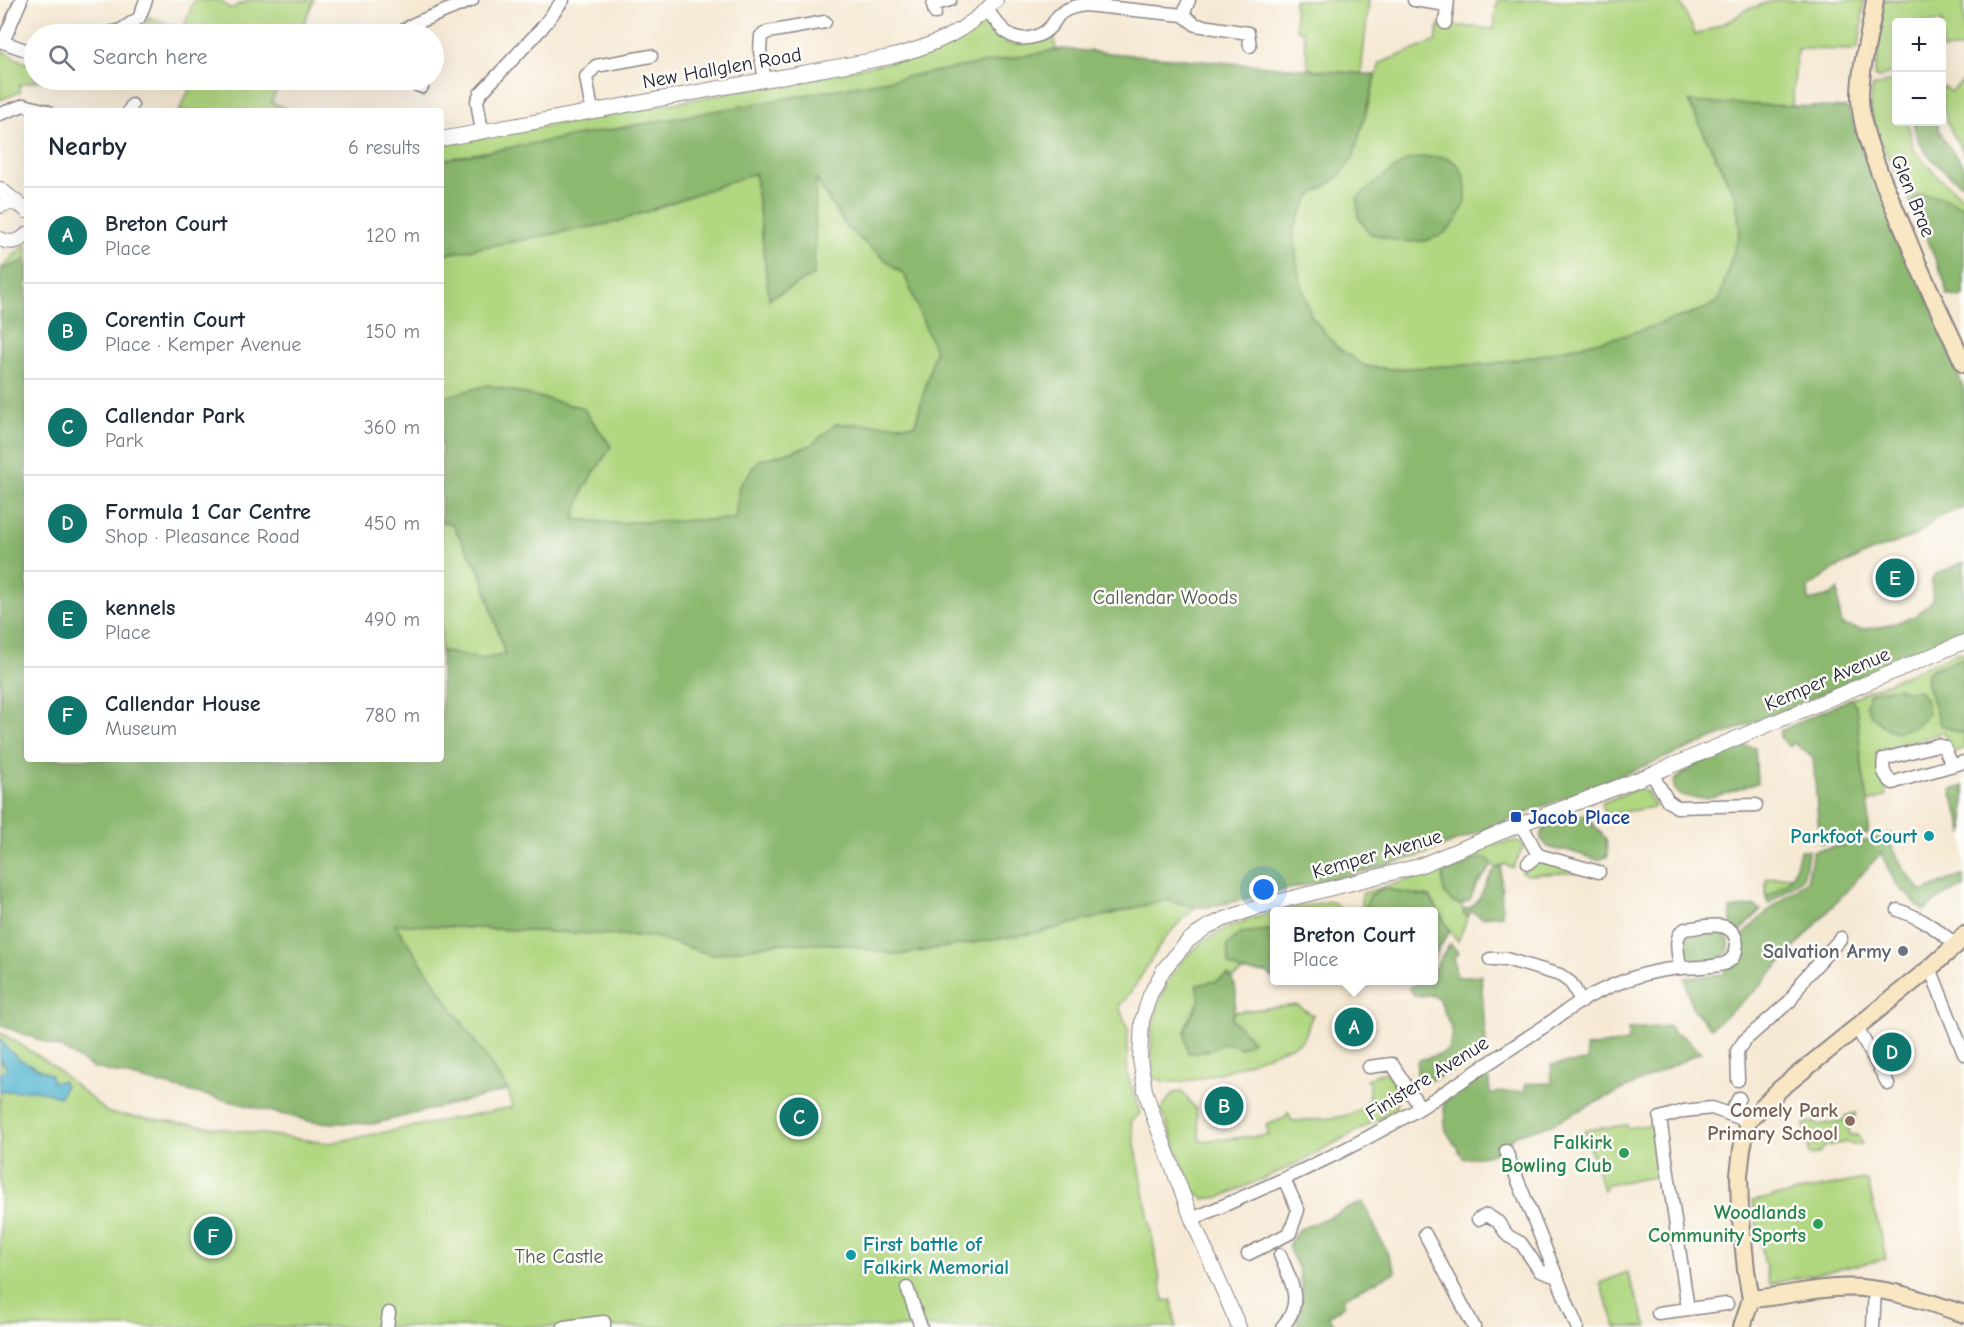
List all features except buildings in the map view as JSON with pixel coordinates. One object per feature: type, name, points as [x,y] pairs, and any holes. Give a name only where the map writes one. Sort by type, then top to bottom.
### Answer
[{"type":"main road","name":"Glen Brae","points":[[1875,0],[1861,82],[1861,110],[1867,137],[1919,267],[1964,364]]},
{"type":"main road","points":[[1742,1327],[1751,1299],[1746,1270],[1740,1191],[1740,1162],[1748,1121],[1780,1089],[1930,968],[1960,940]]},
{"type":"main road","points":[[1751,1299],[1834,1288],[1875,1289],[1928,1302],[1964,1314]]},
{"type":"street","points":[[21,0],[1,41],[24,49]]},
{"type":"street","points":[[130,24],[139,18],[146,0]]},
{"type":"street","points":[[414,24],[472,0]]},
{"type":"street","points":[[482,132],[477,101],[480,94],[542,29],[563,0]]},
{"type":"street","points":[[935,13],[933,5],[950,0]]},
{"type":"street","points":[[1183,15],[1189,0]]},
{"type":"street","points":[[1414,0],[1447,2],[1445,23]]},
{"type":"street","points":[[992,5],[1009,35],[1022,38],[1034,38],[1044,33],[1059,15],[1085,2],[1183,15],[1196,25],[1248,33],[1250,46]]},
{"type":"street","name":"New Hallglen Road","points":[[444,138],[890,57],[922,49],[957,32],[992,5]]},
{"type":"street","points":[[765,80],[760,51],[761,36],[768,32],[825,22]]},
{"type":"street","points":[[592,111],[586,77],[596,66],[651,56]]},
{"type":"street","points":[[0,114],[24,105],[36,108]]},
{"type":"street","points":[[0,189],[24,207]]},
{"type":"street","points":[[0,206],[8,203],[24,207]]},
{"type":"street","points":[[1,240],[18,241],[24,237]]},
{"type":"street","name":"Kemper Avenue","points":[[1239,1327],[1192,1220],[1150,1106],[1140,1059],[1140,1035],[1145,1008],[1155,983],[1173,957],[1189,940],[1207,927],[1261,906],[1419,866],[1652,774],[1964,642]]},
{"type":"street","points":[[1937,745],[1944,747],[1958,764],[1893,783],[1886,778],[1882,768],[1884,759],[1937,745]]},
{"type":"street","points":[[1652,774],[1668,801],[1677,807],[1756,805]]},
{"type":"street","points":[[1521,824],[1533,859],[1599,872]]},
{"type":"street","points":[[1898,910],[1960,940]]},
{"type":"street","name":"Finistere Avenue","points":[[1192,1220],[1355,1144],[1420,1107],[1593,994],[1656,972],[1728,962],[1737,950],[1737,940],[1729,929],[1721,926],[1685,929],[1677,938],[1680,968]]},
{"type":"street","points":[[1738,1080],[1737,1051],[1744,1041],[1790,1001],[1803,980],[1841,938]]},
{"type":"street","points":[[1490,959],[1506,959],[1560,975],[1571,983],[1582,1002]]},
{"type":"street","points":[[1930,968],[1964,1054]]},
{"type":"street","points":[[1856,1026],[1888,1084]]},
{"type":"street","points":[[1369,1067],[1392,1064],[1420,1107]]},
{"type":"street","points":[[1730,1114],[1739,1098]]},
{"type":"street","points":[[1688,1309],[1660,1118],[1684,1111],[1712,1108],[1748,1121]]},
{"type":"street","points":[[1506,1151],[1577,1327]]},
{"type":"street","points":[[1248,1254],[1290,1233],[1298,1210],[1284,1179]]},
{"type":"street","points":[[1478,1219],[1487,1215],[1498,1222],[1508,1236],[1521,1243],[1540,1270],[1557,1277]]},
{"type":"street","points":[[1425,1233],[1474,1327]]},
{"type":"street","points":[[1280,1255],[1296,1295],[1289,1320],[1282,1327]]},
{"type":"street","points":[[907,1288],[921,1327]]},
{"type":"street","points":[[1873,1327],[1875,1289]]},
{"type":"street","points":[[1658,1313],[1727,1304]]},
{"type":"street","points":[[387,1327],[390,1313]]},
{"type":"street","points":[[564,1327],[604,1322],[604,1327]]},
{"type":"green space","points":[[194,0],[220,0],[230,9],[249,0],[314,0],[303,24],[185,24]]},
{"type":"green space","points":[[1294,0],[1369,0],[1361,74],[1309,69],[1303,31],[1296,28]]},
{"type":"green space","points":[[1497,0],[1679,0],[1696,35],[1734,19],[1743,11],[1775,0],[1864,0],[1857,50],[1797,49],[1792,107],[1689,103],[1736,198],[1740,232],[1719,300],[1707,308],[1626,335],[1536,356],[1491,364],[1388,369],[1365,366],[1337,347],[1311,316],[1298,272],[1293,229],[1310,196],[1338,178],[1353,158],[1380,63],[1436,41],[1439,24],[1494,29]]},
{"type":"green space","points":[[1883,0],[1964,0],[1964,48],[1946,50],[1946,18],[1892,18],[1892,73],[1878,78],[1874,76],[1880,41]]},
{"type":"green space","points":[[149,17],[169,24],[147,24]]},
{"type":"green space","points":[[983,23],[990,25],[1006,43],[1014,44],[1031,42],[1053,30],[1056,50],[444,159],[444,144],[784,83],[915,57],[946,45]]},
{"type":"green space","name":"Callendar Woods","points":[[1062,49],[1376,75],[1353,158],[1338,178],[1310,196],[1293,229],[1298,272],[1311,316],[1337,347],[1365,366],[1388,369],[1491,364],[1536,356],[1626,335],[1707,308],[1719,300],[1740,231],[1736,198],[1689,102],[1847,108],[1938,322],[1964,390],[1964,507],[1936,518],[1917,535],[1868,553],[1836,568],[1808,588],[1809,601],[1830,596],[1838,589],[1842,625],[1860,629],[1878,628],[1914,617],[1933,600],[1931,582],[1934,575],[1964,562],[1964,632],[1782,711],[1421,855],[1354,874],[1210,907],[1196,907],[1165,900],[1041,932],[897,955],[842,944],[776,943],[713,955],[655,937],[395,924],[508,1090],[373,1124],[313,1122],[92,1067],[63,1049],[0,1025],[0,270],[24,261],[24,762],[444,762],[444,652],[482,659],[505,655],[481,573],[452,524],[444,522],[444,397],[488,385],[583,408],[611,447],[584,488],[574,519],[613,523],[735,519],[739,487],[758,461],[810,446],[836,424],[915,425],[935,351],[905,276],[847,228],[816,179],[814,275],[769,299],[755,173],[617,222],[444,254],[444,159]]},
{"type":"green space","points":[[0,50],[24,62],[24,84],[19,85],[20,92],[0,100]]},
{"type":"green space","points":[[1964,80],[1964,152],[1946,117],[1946,89],[1950,92]]},
{"type":"green space","points":[[1892,81],[1892,126],[1909,126],[1913,149],[1938,177],[1964,198],[1964,207],[1943,198],[1916,196],[1911,203],[1876,133],[1871,109],[1872,87]]},
{"type":"green space","points":[[189,90],[276,90],[271,102],[286,108],[180,108]]},
{"type":"green space","points":[[1915,126],[1938,126],[1944,140],[1964,165],[1964,185],[1931,158],[1924,150]]},
{"type":"green space","points":[[1424,157],[1447,158],[1455,162],[1462,172],[1466,184],[1466,195],[1464,205],[1454,223],[1438,236],[1413,242],[1398,241],[1369,233],[1358,217],[1357,198],[1407,160]]},
{"type":"green space","points":[[755,173],[769,299],[815,178],[847,228],[905,276],[935,351],[915,425],[837,424],[810,446],[758,461],[739,487],[736,519],[613,523],[573,519],[584,488],[611,446],[583,408],[488,385],[444,397],[444,254],[617,222]]},
{"type":"green space","points":[[1922,194],[1943,198],[1964,207],[1964,295],[1961,298],[1947,295],[1944,279],[1911,203],[1916,196]]},
{"type":"green space","points":[[24,247],[24,261],[0,270]]},
{"type":"green space","points":[[444,522],[452,524],[481,573],[505,655],[482,659],[444,652]]},
{"type":"green space","points":[[1957,653],[1964,653],[1964,659],[1933,668],[1927,673],[1927,684],[1940,724],[1959,733],[1964,732],[1964,749],[1953,752],[1944,732],[1876,753],[1887,796],[1868,802],[1857,714],[1855,704],[1850,699]]},
{"type":"green space","points":[[1964,659],[1964,732],[1960,733],[1940,724],[1927,684],[1927,673]]},
{"type":"green space","points":[[1897,688],[1905,691],[1919,690],[1926,701],[1928,713],[1917,725],[1897,732],[1884,727],[1871,715],[1866,705],[1869,694]]},
{"type":"green space","points":[[1850,699],[1855,704],[1857,714],[1869,808],[1868,834],[1820,843],[1813,757],[1794,743],[1789,747],[1780,737],[1780,731]]},
{"type":"green space","points":[[1745,746],[1755,747],[1757,783],[1703,798],[1692,798],[1674,790],[1674,781],[1689,769],[1726,751]]},
{"type":"green space","points":[[1964,786],[1964,834],[1951,790]]},
{"type":"green space","points":[[1638,788],[1647,792],[1655,807],[1604,815],[1602,803]]},
{"type":"green space","points":[[1584,814],[1606,839],[1608,856],[1598,860],[1566,850],[1558,850],[1548,847],[1541,839],[1541,833],[1546,828]]},
{"type":"green space","points":[[1892,834],[1890,843],[1905,871],[1922,892],[1962,876],[1964,876],[1964,888],[1942,897],[1924,911],[1895,883],[1881,853],[1756,990],[1711,1028],[1692,1008],[1685,978],[1725,974],[1733,948],[1744,935],[1770,909],[1807,881],[1813,851]]},
{"type":"green space","points":[[1515,841],[1520,843],[1523,847],[1513,868],[1504,864],[1496,868],[1488,860],[1442,876],[1445,894],[1459,905],[1462,904],[1464,913],[1468,917],[1458,941],[1430,897],[1384,888],[1365,907],[1362,907],[1363,893],[1415,878],[1492,845]]},
{"type":"green space","points":[[1800,850],[1809,850],[1803,878],[1768,904],[1766,897],[1786,883],[1793,873]]},
{"type":"green space","points":[[1481,858],[1488,859],[1492,863],[1491,867],[1476,886],[1470,900],[1457,904],[1444,892],[1445,872]]},
{"type":"green space","points":[[1543,859],[1585,872],[1527,875],[1521,872]]},
{"type":"green space","points":[[1501,867],[1502,915],[1481,917],[1471,911],[1468,917],[1463,913],[1464,910],[1473,906],[1496,868]]},
{"type":"green space","points":[[1794,875],[1787,883],[1766,897],[1766,879]]},
{"type":"green space","points":[[1384,888],[1430,897],[1436,907],[1366,907],[1370,895]]},
{"type":"green space","name":"The Castle","points":[[1165,900],[1196,907],[1177,924],[1165,939],[1137,984],[1119,1006],[1128,1030],[1127,1073],[1140,1113],[1131,1122],[1164,1301],[1172,1300],[1176,1327],[0,1327],[0,1032],[48,1062],[108,1113],[329,1143],[513,1107],[508,1090],[394,924],[655,937],[713,955],[776,943],[842,944],[897,955],[1041,932]]},
{"type":"green space","points":[[1330,901],[1338,907],[1301,907]]},
{"type":"green space","points":[[1755,906],[1761,910],[1738,933],[1731,923],[1730,909]]},
{"type":"green space","points":[[1438,911],[1450,931],[1438,950]]},
{"type":"green space","points":[[1270,914],[1270,931],[1268,930],[1229,965],[1243,972],[1232,978],[1228,975],[1200,1000],[1187,1022],[1206,1052],[1248,1034],[1232,1019],[1233,1012],[1297,1005],[1313,1015],[1306,1033],[1299,1043],[1224,1072],[1182,1082],[1165,1081],[1152,1076],[1154,1018],[1169,980],[1192,951],[1206,940],[1221,931]]},
{"type":"green space","points":[[1270,931],[1270,976],[1267,973],[1243,972],[1229,965],[1227,945],[1240,933]]},
{"type":"green space","points":[[1719,931],[1725,933],[1729,941],[1725,955],[1705,961],[1685,959],[1683,950],[1686,936],[1693,933]]},
{"type":"green space","points":[[1450,944],[1459,953],[1454,957],[1456,977],[1481,975],[1486,1045],[1469,1063],[1435,1079],[1422,1081],[1417,1075],[1417,1062],[1448,1050],[1453,1033],[1439,999],[1432,995],[1415,996],[1409,988],[1414,985],[1438,985],[1438,963]]},
{"type":"green space","points":[[1228,975],[1236,990],[1232,1019],[1252,1041],[1241,1048],[1224,1044],[1203,1052],[1188,1053],[1186,1029],[1200,1000],[1196,985],[1216,981]]},
{"type":"green space","points":[[1670,1026],[1674,1034],[1681,1035],[1701,1052],[1549,1125],[1516,1135],[1495,1153],[1464,1159],[1445,1129],[1444,1102],[1452,1094],[1488,1074],[1490,1093],[1525,1091],[1525,1084],[1552,1083],[1551,1065],[1588,1061],[1586,1047],[1628,1042],[1628,1029]]},
{"type":"green space","points":[[1387,1072],[1396,1091],[1395,1110],[1296,1164],[1221,1197],[1203,1199],[1192,1189],[1161,1109],[1173,1093],[1182,1092],[1196,1109],[1200,1141],[1269,1135],[1266,1125],[1285,1118],[1288,1112],[1292,1121],[1345,1116],[1362,1108],[1368,1099],[1369,1092],[1369,1082],[1366,1080]]},
{"type":"green space","points":[[1856,1113],[1855,1121],[1848,1125],[1850,1135],[1857,1135],[1862,1144],[1853,1145],[1846,1142],[1824,1147],[1819,1154],[1810,1155],[1808,1146],[1816,1145],[1813,1131],[1805,1132],[1804,1124],[1813,1122],[1819,1125],[1844,1120],[1848,1115]]},
{"type":"green space","name":"Falkirk Bowling Club","points":[[1653,1124],[1661,1176],[1608,1184],[1603,1190],[1584,1130],[1627,1125],[1628,1128]]},
{"type":"green space","name":"Woodlands Community Sports","points":[[1864,1179],[1868,1182],[1886,1259],[1769,1284],[1752,1201]]},
{"type":"green space","points":[[1363,1202],[1396,1272],[1342,1298],[1345,1305],[1328,1316],[1337,1327],[1305,1327],[1303,1324],[1297,1327],[1302,1290],[1299,1270],[1289,1244],[1298,1230]]},
{"type":"green space","points":[[1627,1272],[1647,1327],[1616,1327],[1600,1283]]},
{"type":"water","points":[[0,1039],[19,1059],[51,1075],[52,1082],[62,1081],[65,1085],[60,1097],[35,1090],[0,1092],[0,1074],[6,1070],[0,1058]]},
{"type":"place","name":"kennels","points":[[1895,578]]},
{"type":"place","name":"Jacob Place","points":[[1516,817]]},
{"type":"place","name":"Parkfoot Court","points":[[1929,836]]},
{"type":"place","name":"Salvation Army","points":[[1903,951]]},
{"type":"place","name":"Breton Court","points":[[1354,1027]]},
{"type":"place","name":"Formula 1 Car Centre","points":[[1892,1052]]},
{"type":"place","name":"Corentin Court","points":[[1224,1106]]},
{"type":"place","name":"Callendar Park","points":[[799,1117]]},
{"type":"place","name":"Comely Park Primary School","points":[[1850,1121]]},
{"type":"place","name":"Falkirk Bowling Club","points":[[1624,1153]]},
{"type":"place","name":"Woodlands Community Sports","points":[[1818,1224]]},
{"type":"place","name":"Callendar House","points":[[213,1236]]},
{"type":"place","name":"First battle of Falkirk Memorial","points":[[851,1255]]}]
